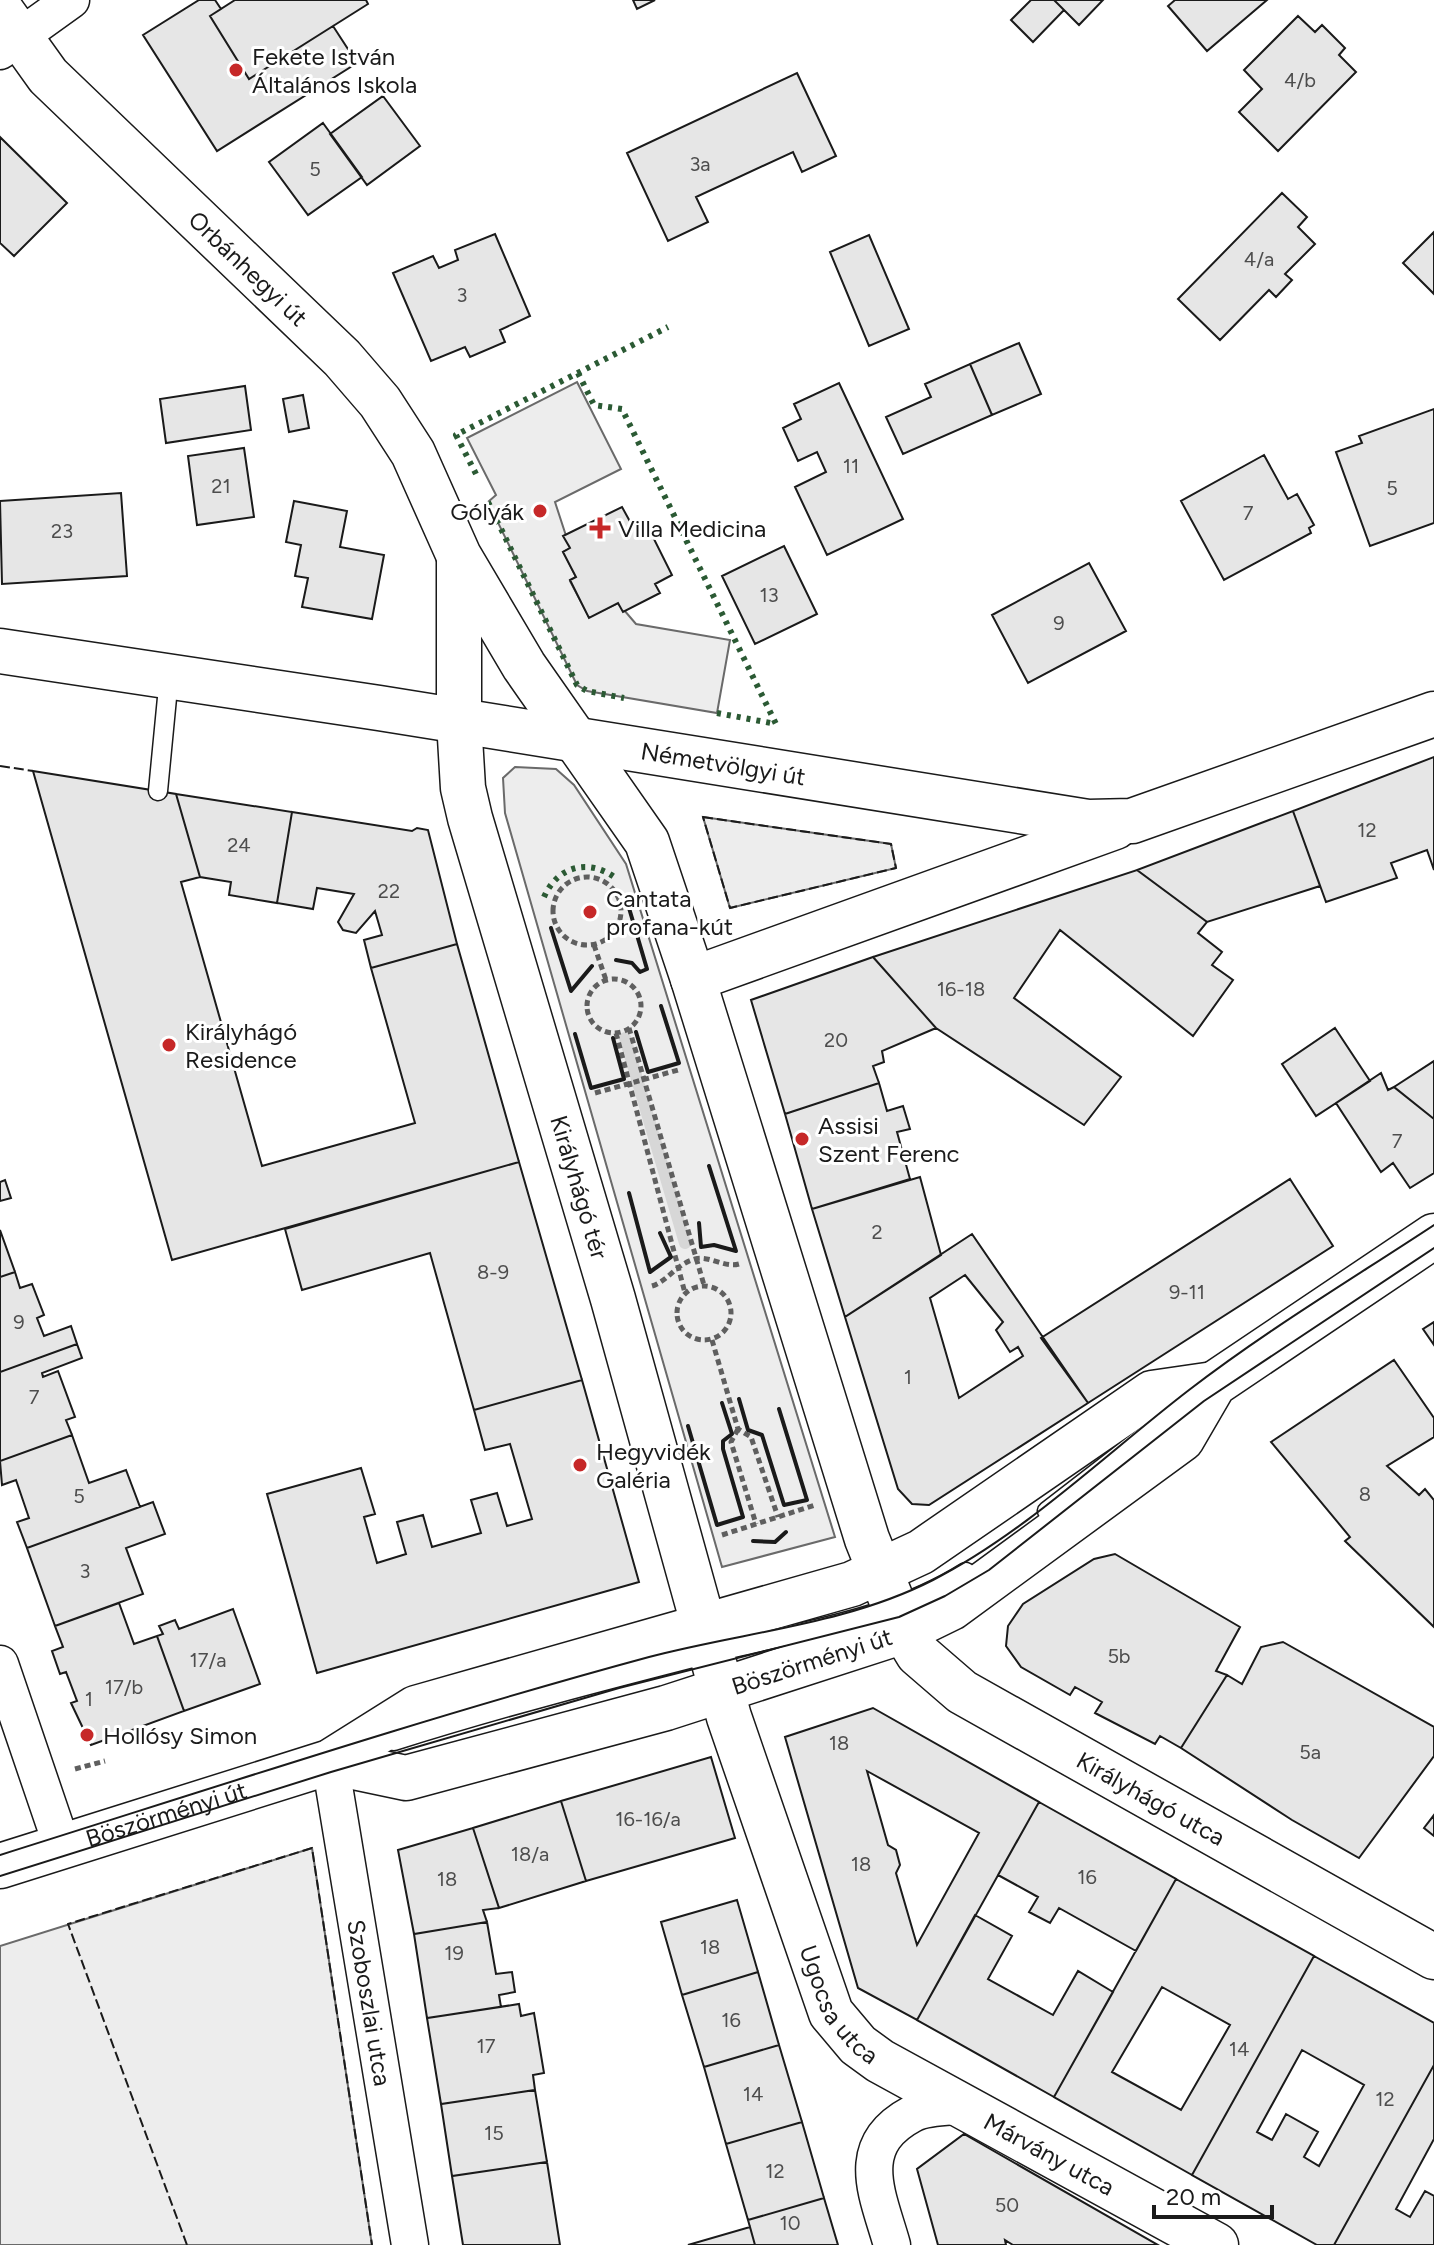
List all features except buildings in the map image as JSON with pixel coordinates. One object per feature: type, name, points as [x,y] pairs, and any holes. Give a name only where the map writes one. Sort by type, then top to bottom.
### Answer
[{"type":"street","points":[[6,32],[71,0]]},
{"type":"street","name":"Orbánhegyi út","points":[[6,32],[342,358],[380,402],[413,453],[459,556],[572,739]]},
{"type":"street","name":"Orbánhegyi út","points":[[459,556],[459,721]]},
{"type":"street","name":"Németvölgyi út","points":[[0,651],[1088,822],[1132,821],[1434,714]]},
{"type":"street","name":"Királyhágó tér","points":[[459,721],[463,788],[470,818],[613,1299],[713,1656]]},
{"type":"street","points":[[572,739],[647,842],[893,1604]]},
{"type":"street","points":[[693,979],[1132,821]]},
{"type":"street","name":"Böszörményi út","points":[[893,1604],[960,1527],[1152,1393],[1214,1384],[1434,1236]]},
{"type":"street","name":"Böszörményi út","points":[[330,1762],[406,1778],[713,1656],[893,1604],[951,1608],[1182,1439],[1214,1384]]},
{"type":"street","name":"Böszörményi út","points":[[0,1866],[330,1762],[416,1708],[713,1656],[852,1584],[893,1604]]},
{"type":"street","name":"Királyhágó utca","points":[[893,1604],[918,1654],[962,1692],[1434,1957]]},
{"type":"street","name":"Ugocsa utca","points":[[713,1656],[831,2013],[858,2045],[880,2061],[967,2105]]},
{"type":"street","points":[[0,1664],[62,1846]]},
{"type":"street","name":"Szoboszlai utca","points":[[330,1762],[410,2245]]},
{"type":"street","points":[[892,2245],[873,2178],[873,2155],[886,2134],[913,2113],[967,2105]]},
{"type":"street","name":"Márvány utca","points":[[967,2105],[1216,2245]]},
{"type":"lane","points":[[158,791],[169,677]]},
{"type":"lane","points":[[1032,1523],[1214,1384]]},
{"type":"lane","points":[[893,1604],[939,1589],[995,1552]]},
{"type":"path","points":[[582,878],[598,879],[611,886],[619,899],[622,914],[617,929],[607,940],[594,945],[577,944],[564,936],[555,924],[553,909],[557,894],[568,883],[582,878]]},
{"type":"path","points":[[594,945],[606,980]]},
{"type":"path","points":[[606,980],[626,981],[639,996],[640,1014],[629,1028],[616,1033],[598,1028],[588,1013],[590,993],[606,980]]},
{"type":"path","points":[[629,1028],[699,1257],[704,1285]]},
{"type":"path","points":[[616,1033],[680,1264],[685,1293],[677,1308],[680,1325],[693,1337],[712,1340]]},
{"type":"path","points":[[555,1104],[719,1059]]},
{"type":"path","points":[[613,1299],[658,1284],[680,1264],[699,1257],[732,1266],[778,1251]]},
{"type":"path","points":[[685,1293],[704,1285],[721,1291],[730,1306],[729,1323],[712,1340]]},
{"type":"path","points":[[712,1340],[738,1429],[751,1437],[778,1517]]},
{"type":"path","points":[[738,1429],[731,1442],[756,1524]]},
{"type":"path","points":[[722,1548],[718,1536],[820,1503],[824,1515]]},
{"type":"shaded area","points":[[577,382],[621,469],[555,502],[570,548],[563,552],[576,577],[570,581],[589,617],[618,603],[636,624],[730,640],[717,713],[587,691],[577,685],[488,502],[496,495],[467,438]]},
{"type":"shaded area","points":[[515,767],[556,769],[574,785],[626,864],[835,1537],[722,1567],[505,813],[503,778]]},
{"type":"shaded area","points":[[703,817],[891,844],[896,868],[730,908]]},
{"type":"shaded area","points":[[312,1848],[372,2245],[0,2245],[0,1946]]},
{"type":"waterway","points":[[625,1038],[685,1243]]},
{"type":"tram line","points":[[0,1855],[486,1703],[685,1648],[829,1618],[899,1595],[933,1580],[1000,1539],[1219,1368],[1434,1225]]},
{"type":"tram line","points":[[0,1876],[331,1772],[619,1688],[899,1617],[945,1596],[989,1570],[1204,1401],[1434,1248]]},
{"type":"hedge","points":[[476,474],[456,435],[668,327]]},
{"type":"hedge","points":[[578,373],[594,405],[622,409],[776,724]]},
{"type":"hedge","points":[[488,502],[577,685],[587,691],[624,698]]},
{"type":"hedge","points":[[717,713],[776,724]]},
{"type":"hedge","points":[[544,897],[558,878],[576,868],[596,868],[617,879]]},
{"type":"fence","points":[[0,766],[33,771]]},
{"type":"fence","points":[[703,817],[891,844],[896,868],[730,908],[703,817]]},
{"type":"fence","points":[[187,2245],[68,1924],[312,1848],[372,2245]]},
{"type":"wall","points":[[616,960],[632,963],[640,972],[647,969],[629,908]]},
{"type":"wall","points":[[551,928],[571,991],[592,966]]},
{"type":"wall","points":[[636,1032],[648,1072],[679,1063],[661,1006]]},
{"type":"wall","points":[[575,1034],[591,1088],[624,1079],[613,1038]]},
{"type":"wall","points":[[699,1223],[701,1247],[714,1245],[736,1251],[709,1166]]},
{"type":"wall","points":[[629,1193],[650,1272],[671,1257],[660,1233]]},
{"type":"wall","points":[[739,1399],[748,1430],[762,1435],[784,1505],[807,1500],[779,1409]]},
{"type":"wall","points":[[688,1426],[717,1525],[743,1517],[723,1449],[723,1441],[732,1434],[722,1403]]},
{"type":"wall","points":[[753,1541],[775,1542],[786,1532]]},
{"type":"place","name":"Fekete István Általános Iskola","points":[[236,70]]},
{"type":"place","name":"Gólyák","points":[[540,511]]},
{"type":"place","name":"Villa Medicina","points":[[600,528]]},
{"type":"place","name":"Cantata profana-kút","points":[[590,912]]},
{"type":"place","name":"Királyhágó Residence","points":[[169,1045]]},
{"type":"place","name":"Assisi Szent Ferenc","points":[[802,1139]]},
{"type":"place","name":"Hegyvidék Galéria","points":[[580,1465]]},
{"type":"place","name":"Hollósy Simon","points":[[87,1735]]}]
